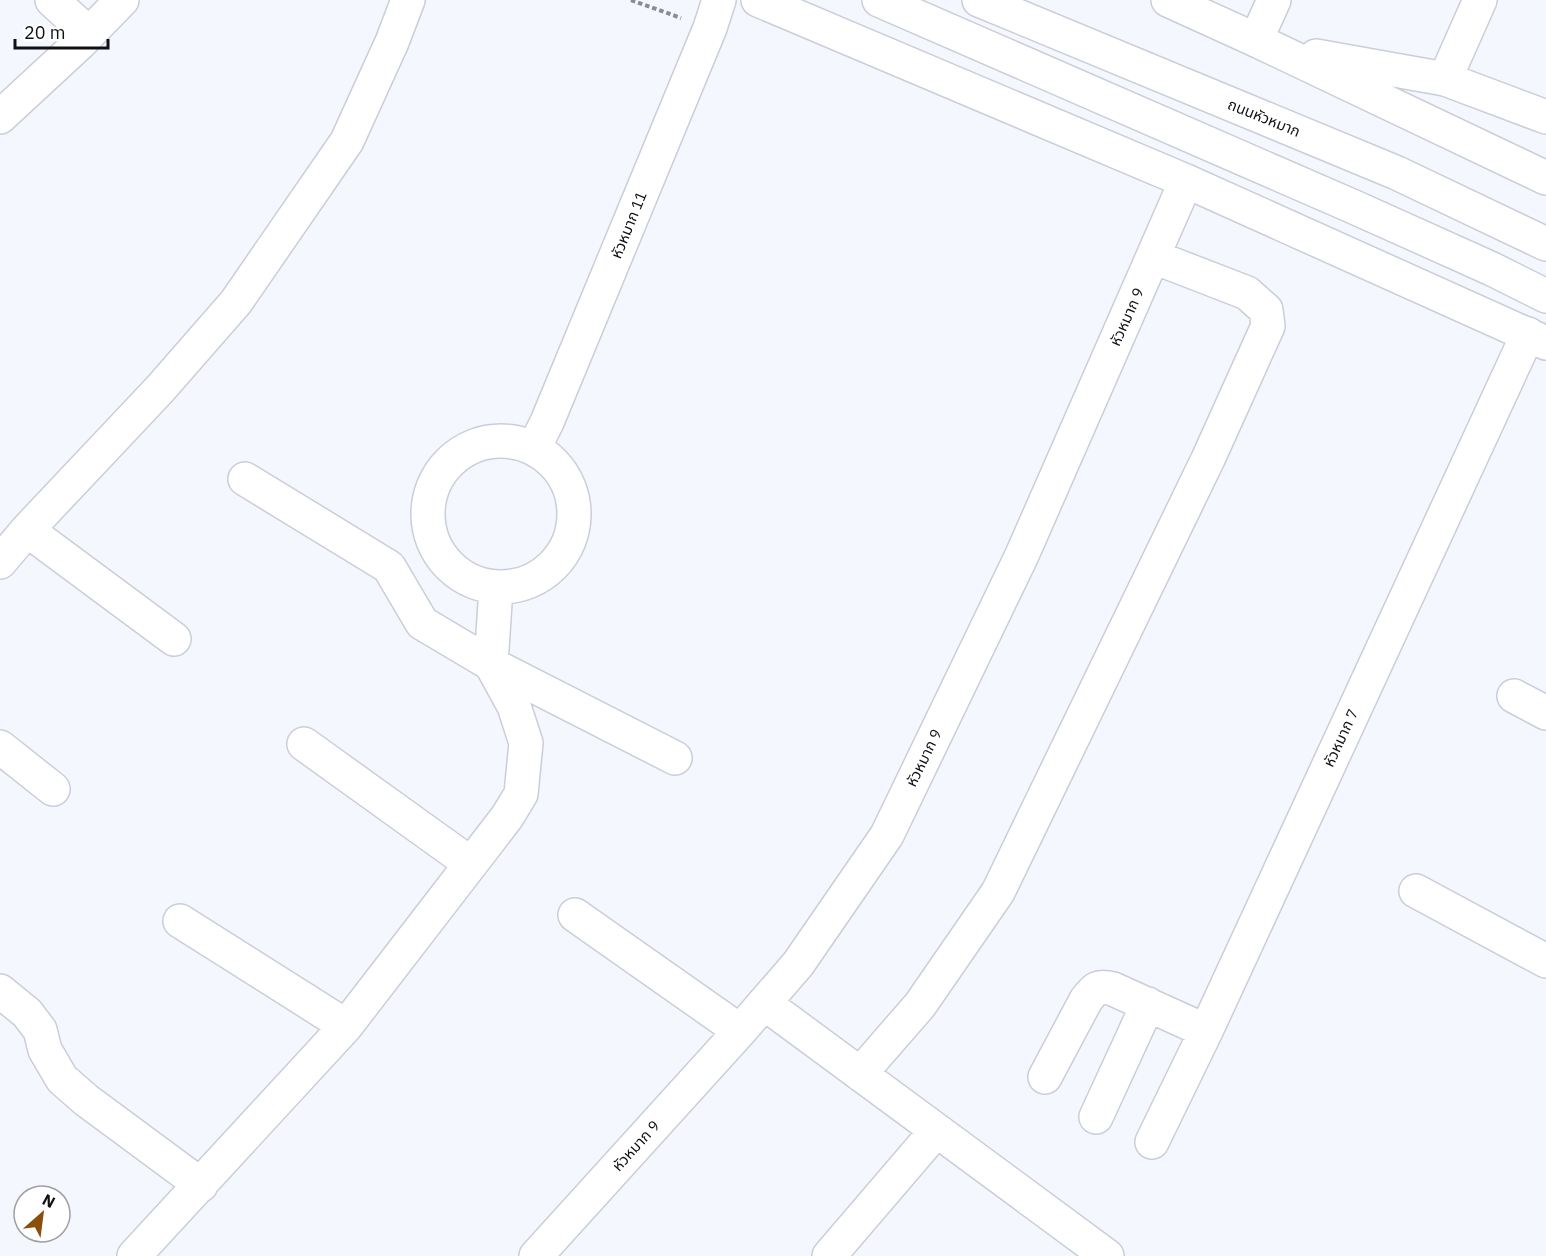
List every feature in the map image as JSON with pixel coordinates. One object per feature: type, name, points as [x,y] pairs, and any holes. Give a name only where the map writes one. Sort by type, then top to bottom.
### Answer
[{"type":"street","points":[[52,0],[89,34]]},
{"type":"street","points":[[0,117],[122,0]]},
{"type":"street","points":[[0,562],[27,530],[160,389],[236,302],[347,141],[392,42],[408,0]]},
{"type":"street","points":[[758,0],[1186,181],[1537,338]]},
{"type":"street","points":[[879,0],[1364,212],[1492,269],[1546,296]]},
{"type":"street","name":"ถนนหัวหมาก","points":[[979,0],[1397,173],[1546,244]]},
{"type":"street","points":[[1168,0],[1546,178]]},
{"type":"street","points":[[1264,44],[1274,0]]},
{"type":"street","points":[[1445,79],[1480,0]]},
{"type":"street","name":"หัวหมาก 11","points":[[534,448],[552,411],[715,14]]},
{"type":"street","points":[[1264,44],[1445,79],[1546,117]]},
{"type":"street","name":"หัวหมาก 9","points":[[536,1256],[798,964],[887,835],[1022,555],[1186,181]]},
{"type":"street","points":[[860,1074],[920,1005],[998,892],[1208,459],[1268,326],[1266,310],[1247,292],[1154,257]]},
{"type":"street","name":"หัวหมาก 7","points":[[1152,1142],[1537,338]]},
{"type":"street","points":[[511,441],[534,448],[554,463],[568,483],[575,507],[573,532],[564,555],[546,573],[524,585],[496,588],[475,584],[453,571],[438,553],[429,531],[428,507],[433,484],[446,464],[465,450],[487,442],[511,441]]},
{"type":"street","points":[[246,479],[389,567],[422,623],[490,664],[675,758]]},
{"type":"street","points":[[27,530],[174,639]]},
{"type":"street","points":[[134,1256],[345,1026],[507,817],[521,794],[526,743],[514,706],[490,664],[496,588]]},
{"type":"street","points":[[1514,696],[1546,712]]},
{"type":"street","points":[[304,744],[471,864]]},
{"type":"street","points":[[0,747],[53,789]]},
{"type":"street","points":[[1416,891],[1546,961]]},
{"type":"street","points":[[575,915],[740,1031]]},
{"type":"street","points":[[180,921],[345,1026]]},
{"type":"street","points":[[1045,1077],[1086,1000],[1098,987],[1113,989],[1206,1031]]},
{"type":"street","points":[[0,991],[27,1013],[40,1029],[45,1050],[62,1079],[86,1100],[201,1185]]},
{"type":"street","points":[[764,1003],[1094,1252]]},
{"type":"street","points":[[1096,1117],[1148,1004]]},
{"type":"street","points":[[829,1256],[936,1131]]},
{"type":"path","points":[[631,0],[715,14]]}]
